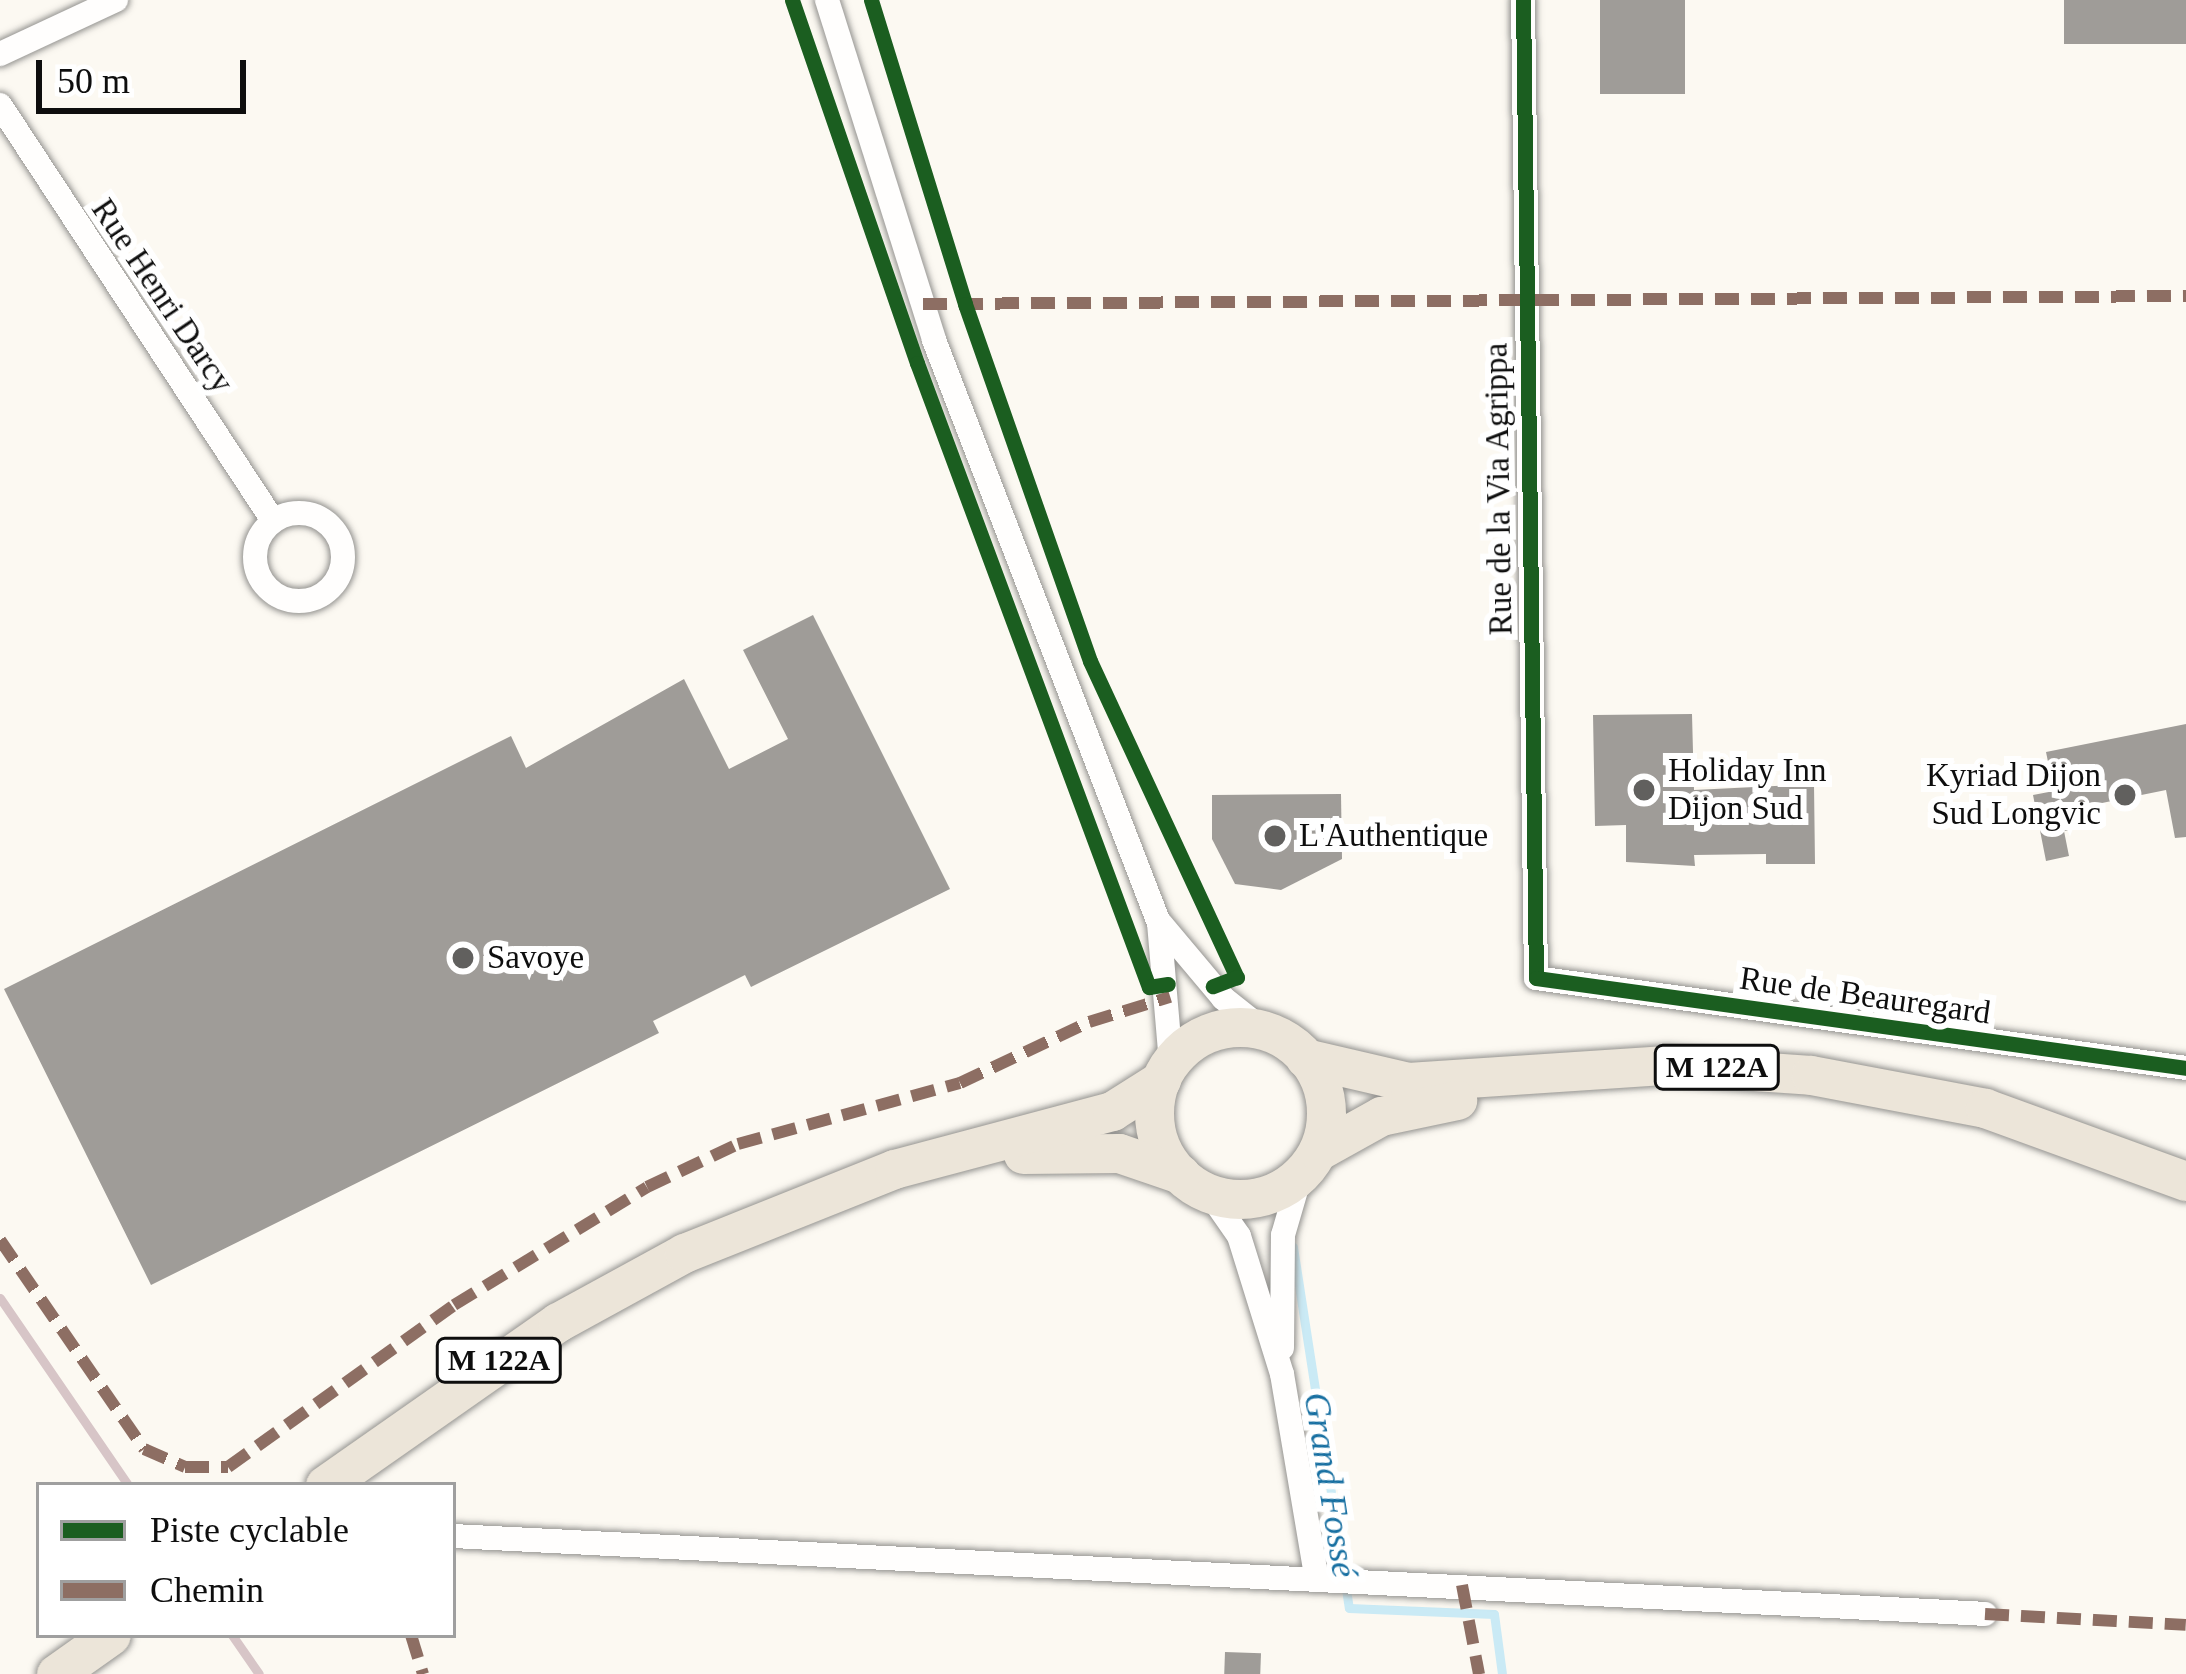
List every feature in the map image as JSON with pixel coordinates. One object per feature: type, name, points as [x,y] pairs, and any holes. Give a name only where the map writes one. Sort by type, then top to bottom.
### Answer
[{"type":"main road","points":[[1266,1032],[1305,1058],[1326,1105],[1310,1162],[1263,1196],[1194,1184],[1158,1138],[1166,1071],[1212,1033],[1266,1032]]},
{"type":"main road","name":"M 122A","points":[[1305,1058],[1337,1071],[1408,1082],[1666,1065],[1811,1075],[1985,1108],[2186,1180]]},
{"type":"main road","name":"M 122A","points":[[329,1482],[558,1322],[894,1169],[1112,1111],[1166,1071]]},
{"type":"main road","name":"M 122A","points":[[1310,1162],[1381,1116],[1444,1102],[1696,1082],[1795,1090],[1983,1125],[2186,1199]]},
{"type":"main road","name":"M 122A","points":[[356,1482],[566,1336],[692,1258],[835,1206],[1023,1154],[1118,1153],[1194,1184]]},
{"type":"main road","points":[[56,1674],[107,1638]]},
{"type":"main road","points":[[82,1674],[132,1638]]},
{"type":"street","points":[[0,54],[116,0]]},
{"type":"street","points":[[827,0],[942,362],[1160,922],[1166,1071]]},
{"type":"street","name":"Rue de la Via Agrippa","points":[[1522,0],[1536,978]]},
{"type":"street","name":"Rue Henri Darcy","points":[[0,105],[273,520]]},
{"type":"street","points":[[1160,922],[1234,1009],[1266,1032]]},
{"type":"street","name":"Rue de Beauregard","points":[[1536,978],[2186,1069]]},
{"type":"street","points":[[1282,1374],[1281,1252],[1310,1162]]},
{"type":"street","points":[[1194,1184],[1239,1237],[1282,1374],[1316,1575]]},
{"type":"street","points":[[456,1535],[1316,1575],[1984,1614]]},
{"type":"building","points":[[1600,0],[1685,0],[1685,94],[1600,94]]},
{"type":"building","points":[[2064,0],[2186,0],[2186,44],[2064,44]]},
{"type":"building","points":[[813,615],[950,889],[751,987],[745,975],[653,1021],[659,1033],[151,1285],[4,989],[511,736],[526,768],[684,679],[729,769],[788,739],[743,650]]},
{"type":"building","name":"Holiday Inn Dijon Sud","points":[[1692,714],[1694,790],[1814,784],[1815,864],[1766,864],[1766,854],[1694,855],[1695,866],[1626,862],[1626,825],[1595,826],[1593,715]]},
{"type":"building","points":[[2186,724],[2186,837],[2175,838],[2166,790],[2097,804],[2101,824],[2064,831],[2069,856],[2046,861],[2033,795],[2054,791],[2046,752]]},
{"type":"building","points":[[1341,794],[1342,859],[1281,890],[1235,884],[1212,839],[1212,795]]},
{"type":"building","points":[[1225,1652],[1261,1653],[1260,1674],[1224,1674]]},
{"type":"waterway","name":"Grand Fossé","points":[[1293,1247],[1349,1608],[1494,1614],[1502,1674]]},
{"type":"railway","points":[[0,1298],[126,1482]]},
{"type":"railway","points":[[234,1638],[259,1674]]},
{"type":"marked path","points":[[923,304],[2186,296]]},
{"type":"marked path","points":[[0,1240],[144,1449],[185,1467],[228,1467],[454,1305],[647,1187],[738,1144],[960,1083],[1089,1022],[1170,997]]},
{"type":"marked path","points":[[1462,1585],[1479,1674]]},
{"type":"marked path","points":[[1985,1614],[2186,1625]]},
{"type":"marked path","points":[[412,1638],[423,1674]]},
{"type":"cycle path","points":[[792,0],[917,363],[1149,987],[1168,984]]},
{"type":"cycle path","points":[[871,0],[965,304],[1090,661],[1237,977],[1213,986]]},
{"type":"cycle path","points":[[1523,0],[1536,978],[2186,1068]]},
{"type":"place","name":"Holiday Inn Dijon Sud","points":[[1644,790]]},
{"type":"place","name":"Kyriad Dijon Sud Longvic","points":[[2125,795]]},
{"type":"place","name":"L'Authentique","points":[[1275,836]]},
{"type":"place","name":"Savoye","points":[[463,958]]}]
